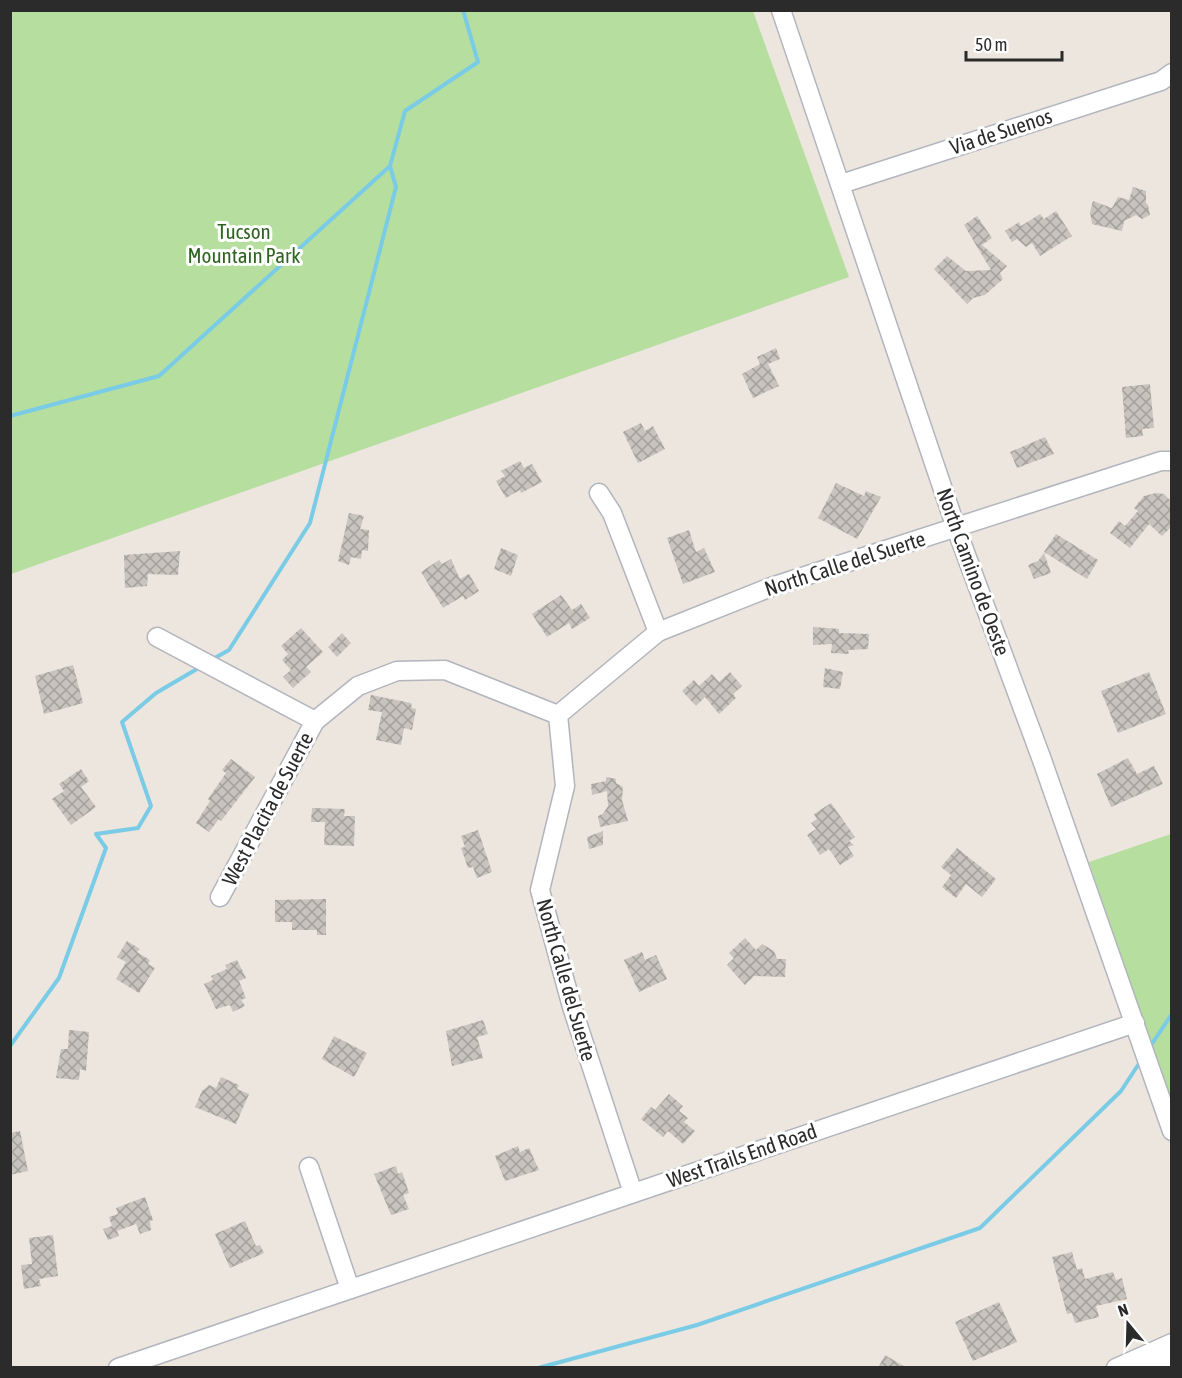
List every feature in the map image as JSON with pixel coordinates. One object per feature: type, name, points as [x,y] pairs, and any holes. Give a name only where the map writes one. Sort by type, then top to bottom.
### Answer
[{"type":"street","name":"North Camino de Oeste","points":[[781,10],[956,528],[1042,760],[1172,1131]]},
{"type":"street","name":"Via de Suenos","points":[[841,184],[1166,77]]},
{"type":"street","name":"North Calle del Suerte","points":[[633,1193],[572,1007],[540,890],[565,786],[558,715],[658,632],[771,587],[1161,461],[1172,461]]},
{"type":"street","points":[[599,493],[612,513],[658,632]]},
{"type":"street","name":"West Placita de Suerte","points":[[157,637],[315,721]]},
{"type":"street","name":"West Placita de Suerte","points":[[220,897],[315,721],[358,686],[397,671],[445,670],[558,715]]},
{"type":"street","name":"West Trails End Road","points":[[118,1368],[1135,1023]]},
{"type":"street","points":[[309,1167],[350,1289]]},
{"type":"street","points":[[1116,1368],[1172,1343]]},
{"type":"street","points":[[1135,1361],[1150,1365],[1172,1358]]},
{"type":"green space","name":"Tucson Mountain Park","points":[[10,11],[753,11],[849,277],[11,574]]},
{"type":"green space","points":[[1171,834],[1171,1103],[1089,862]]},
{"type":"building","points":[[1133,187],[1146,191],[1146,203],[1150,215],[1142,219],[1136,215],[1124,221],[1122,231],[1092,224],[1090,212],[1093,201],[1112,208],[1118,197],[1129,200]]},
{"type":"building","points":[[1056,211],[1072,236],[1040,256],[1032,243],[1026,247],[1017,239],[1012,242],[1005,231],[1019,222],[1021,226],[1040,214],[1044,219]]},
{"type":"building","points":[[977,216],[992,238],[982,245],[1007,266],[1000,273],[1003,279],[985,295],[973,298],[967,304],[934,269],[947,256],[966,271],[991,270],[964,225]]},
{"type":"building","points":[[776,348],[780,359],[768,364],[779,386],[753,398],[742,374],[760,364],[757,357]]},
{"type":"building","points":[[1150,384],[1154,428],[1142,429],[1143,436],[1126,438],[1122,387]]},
{"type":"building","points":[[641,423],[645,431],[653,426],[665,449],[638,463],[623,432]]},
{"type":"building","points":[[1045,437],[1054,454],[1017,468],[1010,452]]},
{"type":"building","points":[[520,461],[524,468],[532,464],[542,482],[506,498],[496,481],[505,476],[501,471]]},
{"type":"building","points":[[836,483],[864,496],[866,491],[881,497],[857,539],[818,518]]},
{"type":"building","points":[[1164,494],[1172,502],[1172,526],[1162,536],[1149,524],[1130,548],[1110,533],[1119,521],[1125,526],[1138,511],[1134,508],[1144,496]]},
{"type":"building","points":[[349,513],[364,516],[360,529],[369,530],[368,551],[362,550],[361,559],[351,557],[349,565],[338,561]]},
{"type":"building","points":[[689,530],[696,552],[704,548],[715,572],[683,584],[667,538]]},
{"type":"building","points":[[1056,534],[1098,560],[1087,579],[1044,552]]},
{"type":"building","points":[[501,548],[518,555],[511,576],[494,569]]},
{"type":"building","points":[[180,551],[178,575],[148,574],[147,586],[125,588],[124,555]]},
{"type":"building","points":[[1044,553],[1051,573],[1034,579],[1028,565],[1038,561]]},
{"type":"building","points":[[451,559],[460,579],[469,574],[479,591],[465,600],[463,596],[443,608],[421,572],[439,560],[442,564]]},
{"type":"building","points":[[561,595],[572,610],[581,604],[590,618],[572,629],[569,623],[547,637],[532,614]]},
{"type":"building","points":[[813,627],[839,629],[839,633],[869,634],[868,649],[848,650],[849,654],[831,653],[832,644],[813,645]]},
{"type":"building","points":[[301,628],[323,652],[306,667],[311,672],[293,688],[283,677],[291,670],[282,660],[288,654],[281,646]]},
{"type":"building","points":[[342,633],[351,643],[337,657],[328,647]]},
{"type":"building","points":[[73,665],[83,703],[44,714],[35,676]]},
{"type":"building","points":[[825,668],[843,672],[840,689],[823,687]]},
{"type":"building","points":[[730,672],[742,686],[733,694],[736,698],[719,714],[705,697],[696,706],[682,691],[694,680],[699,686],[712,674],[719,682]]},
{"type":"building","points":[[1149,672],[1166,714],[1118,733],[1101,691]]},
{"type":"building","points":[[371,695],[411,703],[412,708],[416,709],[412,730],[404,728],[401,745],[376,740],[382,712],[368,710]]},
{"type":"building","points":[[1128,758],[1137,774],[1154,766],[1163,784],[1111,807],[1097,774]]},
{"type":"building","points":[[231,759],[255,777],[221,821],[219,819],[209,832],[196,823],[210,801],[208,799],[226,773],[222,770]]},
{"type":"building","points":[[81,769],[89,781],[81,787],[96,807],[71,825],[52,799],[64,791],[59,784]]},
{"type":"building","points":[[606,777],[616,779],[616,783],[623,787],[622,800],[628,821],[600,827],[598,816],[603,814],[608,806],[607,791],[592,795],[591,784],[606,781]]},
{"type":"building","points":[[831,803],[855,837],[849,841],[854,845],[848,847],[854,856],[840,865],[829,849],[820,855],[807,835],[816,829],[811,823],[817,819],[814,814]]},
{"type":"building","points":[[312,808],[345,809],[344,816],[355,816],[354,846],[324,845],[325,822],[311,822]]},
{"type":"building","points":[[478,830],[492,872],[477,878],[473,867],[468,868],[461,848],[465,847],[461,836]]},
{"type":"building","points":[[603,831],[603,845],[589,849],[587,837]]},
{"type":"building","points":[[957,848],[996,879],[982,897],[966,884],[956,898],[942,887],[951,875],[941,867]]},
{"type":"building","points":[[326,899],[326,935],[317,935],[317,930],[292,930],[292,922],[275,922],[275,900]]},
{"type":"building","points":[[745,938],[756,950],[762,944],[774,951],[777,959],[786,959],[785,977],[754,976],[745,985],[727,965],[734,958],[729,953]]},
{"type":"building","points":[[127,941],[140,949],[137,952],[150,960],[148,964],[155,968],[139,993],[116,979],[126,962],[117,957]]},
{"type":"building","points":[[642,952],[645,960],[656,955],[667,979],[639,992],[624,960]]},
{"type":"building","points":[[237,960],[246,978],[239,981],[246,998],[241,1000],[245,1006],[233,1012],[230,1005],[216,1009],[204,984],[213,980],[211,976],[227,969],[225,965]]},
{"type":"building","points":[[483,1020],[488,1034],[477,1037],[483,1058],[452,1066],[446,1031]]},
{"type":"building","points":[[69,1030],[89,1032],[86,1071],[80,1069],[79,1080],[56,1078],[61,1049],[68,1049]]},
{"type":"building","points":[[334,1036],[367,1053],[354,1077],[322,1059]]},
{"type":"building","points":[[221,1077],[239,1085],[237,1089],[249,1094],[236,1124],[195,1107],[202,1091],[209,1085],[216,1088]]},
{"type":"building","points":[[669,1094],[683,1106],[679,1111],[688,1118],[684,1122],[695,1131],[683,1144],[668,1131],[663,1137],[641,1119],[651,1107],[655,1110]]},
{"type":"building","points":[[20,1131],[28,1171],[10,1175],[10,1133]]},
{"type":"building","points":[[518,1146],[520,1152],[529,1148],[539,1170],[505,1181],[495,1156]]},
{"type":"building","points":[[396,1166],[398,1174],[402,1172],[409,1193],[403,1195],[409,1209],[391,1215],[374,1174]]},
{"type":"building","points":[[145,1197],[153,1220],[150,1221],[151,1230],[140,1234],[136,1224],[117,1231],[119,1236],[108,1240],[103,1229],[112,1226],[109,1217],[118,1214],[116,1208]]},
{"type":"building","points":[[245,1221],[256,1246],[260,1245],[264,1253],[230,1268],[215,1234]]},
{"type":"building","points":[[53,1235],[58,1276],[39,1279],[41,1286],[24,1289],[21,1265],[32,1264],[29,1238]]},
{"type":"building","points":[[1072,1252],[1077,1270],[1082,1268],[1085,1279],[1113,1272],[1116,1280],[1122,1278],[1127,1299],[1096,1306],[1099,1317],[1075,1323],[1072,1313],[1067,1314],[1052,1257]]},
{"type":"building","points":[[999,1302],[1017,1342],[973,1361],[955,1322]]},
{"type":"building","points":[[885,1355],[907,1368],[878,1368]]},
{"type":"waterway","points":[[213,659],[229,650],[310,523],[396,187],[390,166],[405,111],[478,62],[463,10]]},
{"type":"waterway","points":[[10,416],[159,376],[390,166]]},
{"type":"waterway","points":[[10,1046],[59,978],[106,848],[96,834],[138,828],[151,806],[122,722],[156,693],[202,666]]},
{"type":"waterway","points":[[1149,1048],[1172,1014]]},
{"type":"waterway","points":[[538,1368],[697,1325],[980,1228],[1121,1091],[1142,1059]]}]
